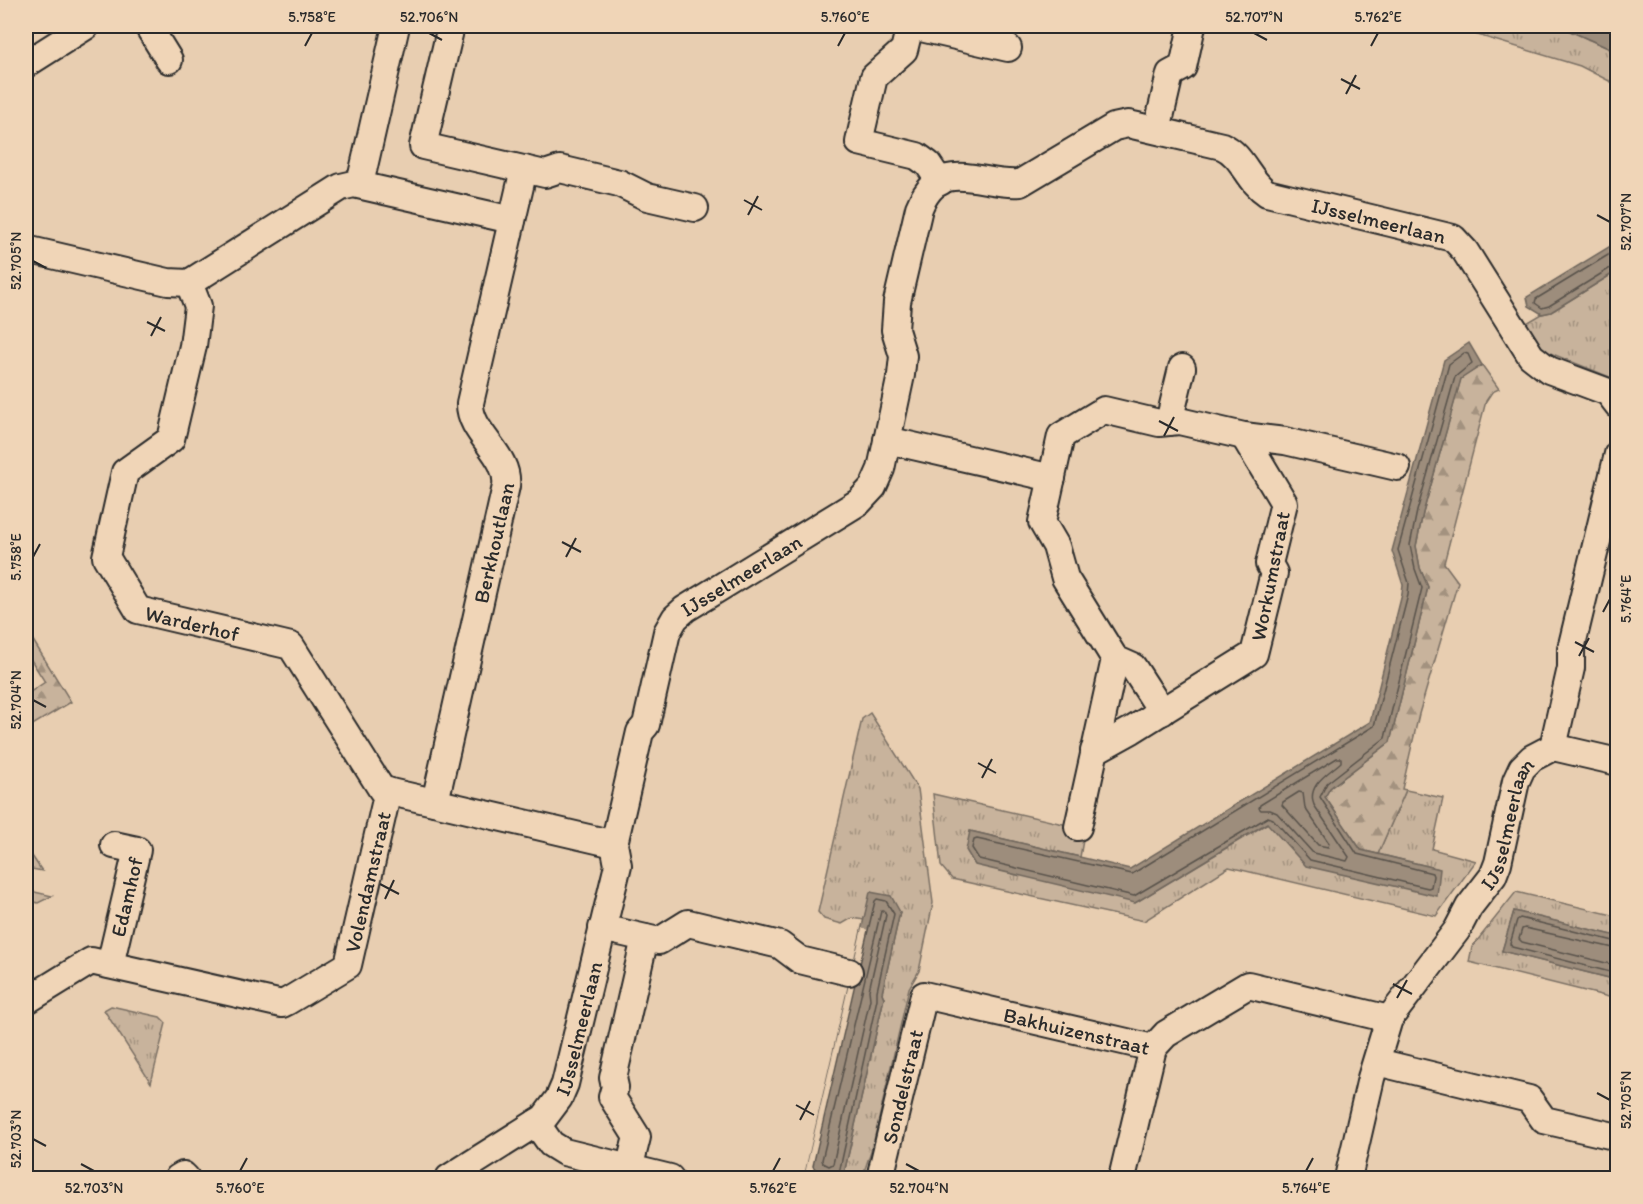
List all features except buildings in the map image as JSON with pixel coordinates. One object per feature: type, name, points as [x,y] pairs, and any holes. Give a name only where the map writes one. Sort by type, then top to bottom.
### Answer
[{"type":"street","points":[[26,64],[86,26]]},
{"type":"street","points":[[148,26],[169,60]]},
{"type":"street","points":[[360,184],[396,26]]},
{"type":"street","points":[[451,26],[423,146],[545,174],[560,169],[619,183],[647,197],[694,208]]},
{"type":"street","points":[[940,182],[928,164],[917,156],[859,142],[874,77],[904,50],[911,26],[1008,48]]},
{"type":"street","points":[[1157,130],[1170,74],[1183,67],[1192,26]]},
{"type":"street","name":"IJsselmeerlaan","points":[[449,1179],[536,1123],[550,1111],[565,1084],[618,865],[614,844],[640,732],[646,725],[665,639],[671,623],[685,609],[859,502],[878,478],[903,363],[895,332],[897,302],[919,208],[925,196],[940,182],[948,178],[963,176],[1004,184],[1020,183],[1114,127],[1128,124],[1226,148],[1238,159],[1256,185],[1267,193],[1453,238],[1460,244],[1531,356],[1550,370],[1608,392],[1617,405]]},
{"type":"street","name":"Berkhoutlaan","points":[[435,802],[506,486],[505,468],[472,415],[470,403],[524,169]]},
{"type":"street","points":[[26,249],[168,282],[189,283],[341,187],[360,184],[512,220]]},
{"type":"street","name":"Warderhof","points":[[189,283],[198,306],[193,346],[171,439],[126,472],[106,557],[138,610],[291,646],[382,790],[388,791]]},
{"type":"street","points":[[1169,422],[1182,368]]},
{"type":"street","points":[[1161,712],[1133,667],[1115,659],[1065,578],[1056,546],[1042,522],[1061,436],[1104,410],[1159,423],[1179,421],[1244,436],[1285,441],[1397,467]]},
{"type":"street","name":"Workumstraat","points":[[1094,751],[1254,654],[1274,573],[1269,564],[1284,503],[1244,436]]},
{"type":"street","points":[[887,440],[1052,478]]},
{"type":"street","name":"IJsselmeerlaan","points":[[1348,1179],[1389,1019],[1457,930],[1469,907],[1493,876],[1498,863],[1516,781],[1522,768],[1532,758],[1553,747],[1571,668],[1571,649],[1608,533],[1617,454]]},
{"type":"street","points":[[1078,827],[1115,659]]},
{"type":"street","points":[[1553,747],[1617,762]]},
{"type":"street","name":"Volendamstraat","points":[[26,1002],[92,961],[282,1004],[332,975],[348,965],[388,791],[614,844]]},
{"type":"street","name":"Edamhof","points":[[110,965],[137,850],[114,845]]},
{"type":"street","points":[[602,928],[659,941],[688,923],[780,945],[800,960],[849,972]]},
{"type":"street","points":[[629,1169],[637,1137],[612,1097],[615,1087],[613,1078],[645,938]]},
{"type":"street","name":"Bakhuizenstraat","points":[[924,995],[1153,1048],[1166,1034],[1248,986],[1389,1019]]},
{"type":"street","name":"Sondelstraat","points":[[880,1179],[924,995]]},
{"type":"street","points":[[1122,1179],[1153,1048]]},
{"type":"street","points":[[1377,1062],[1529,1099],[1544,1120],[1617,1137]]},
{"type":"street","points":[[536,1123],[551,1144],[559,1150],[670,1179]]},
{"type":"street","points":[[178,1179],[183,1175],[186,1179]]},
{"type":"green space","points":[[1448,26],[1559,26],[1617,52],[1617,85],[1580,66]]},
{"type":"green space","points":[[1617,271],[1617,380],[1545,351],[1525,324],[1542,314],[1551,312]]},
{"type":"green space","points":[[1482,365],[1499,389],[1492,392],[1486,401],[1444,563],[1458,582],[1419,714],[1402,789],[1406,790],[1378,854],[1361,850],[1325,797],[1330,788],[1390,742],[1428,587],[1420,568],[1416,546],[1423,513],[1461,378]]},
{"type":"green space","points":[[26,629],[71,702],[26,729],[26,695],[45,682],[26,652]]},
{"type":"green space","points":[[870,713],[918,789],[933,903],[919,971],[909,988],[873,1145],[862,1178],[843,1178],[884,998],[882,993],[900,912],[871,892],[864,920],[852,918],[842,924],[824,919],[818,912],[862,719]]},
{"type":"green space","points":[[1406,790],[1443,798],[1432,849],[1476,861],[1436,916],[1229,867],[1144,921],[952,879],[941,866],[933,794],[1085,829],[1080,857],[970,831],[1135,903],[1268,823],[1307,866],[1440,869],[1378,854]]},
{"type":"green space","points":[[26,847],[42,871],[26,868]]},
{"type":"green space","points":[[26,890],[52,896],[38,903],[26,900]]},
{"type":"green space","points":[[1516,892],[1617,916],[1617,936],[1514,911],[1502,951],[1617,980],[1617,999],[1469,962],[1472,947]]},
{"type":"green space","points":[[111,1006],[160,1017],[166,1023],[151,1083],[104,1010]]},
{"type":"water","points":[[1559,26],[1617,26],[1617,52]]},
{"type":"water","points":[[1617,242],[1617,271],[1551,312],[1542,314],[1529,306],[1527,297]]},
{"type":"water","points":[[1469,343],[1482,365],[1461,379],[1423,513],[1416,546],[1420,568],[1428,587],[1390,742],[1330,788],[1325,797],[1361,850],[1440,869],[1437,896],[1306,866],[1267,823],[1135,903],[975,865],[966,850],[970,831],[1130,869],[1370,722],[1402,594],[1403,585],[1392,551],[1444,360]]},
{"type":"water","points":[[870,892],[891,896],[900,912],[882,993],[884,998],[843,1178],[816,1175],[815,1178],[804,1178]]},
{"type":"water","points":[[1514,911],[1617,936],[1617,980],[1502,951]]},
{"type":"pier","points":[[862,928],[868,930],[813,1169],[817,1171],[815,1178],[804,1178]]}]
